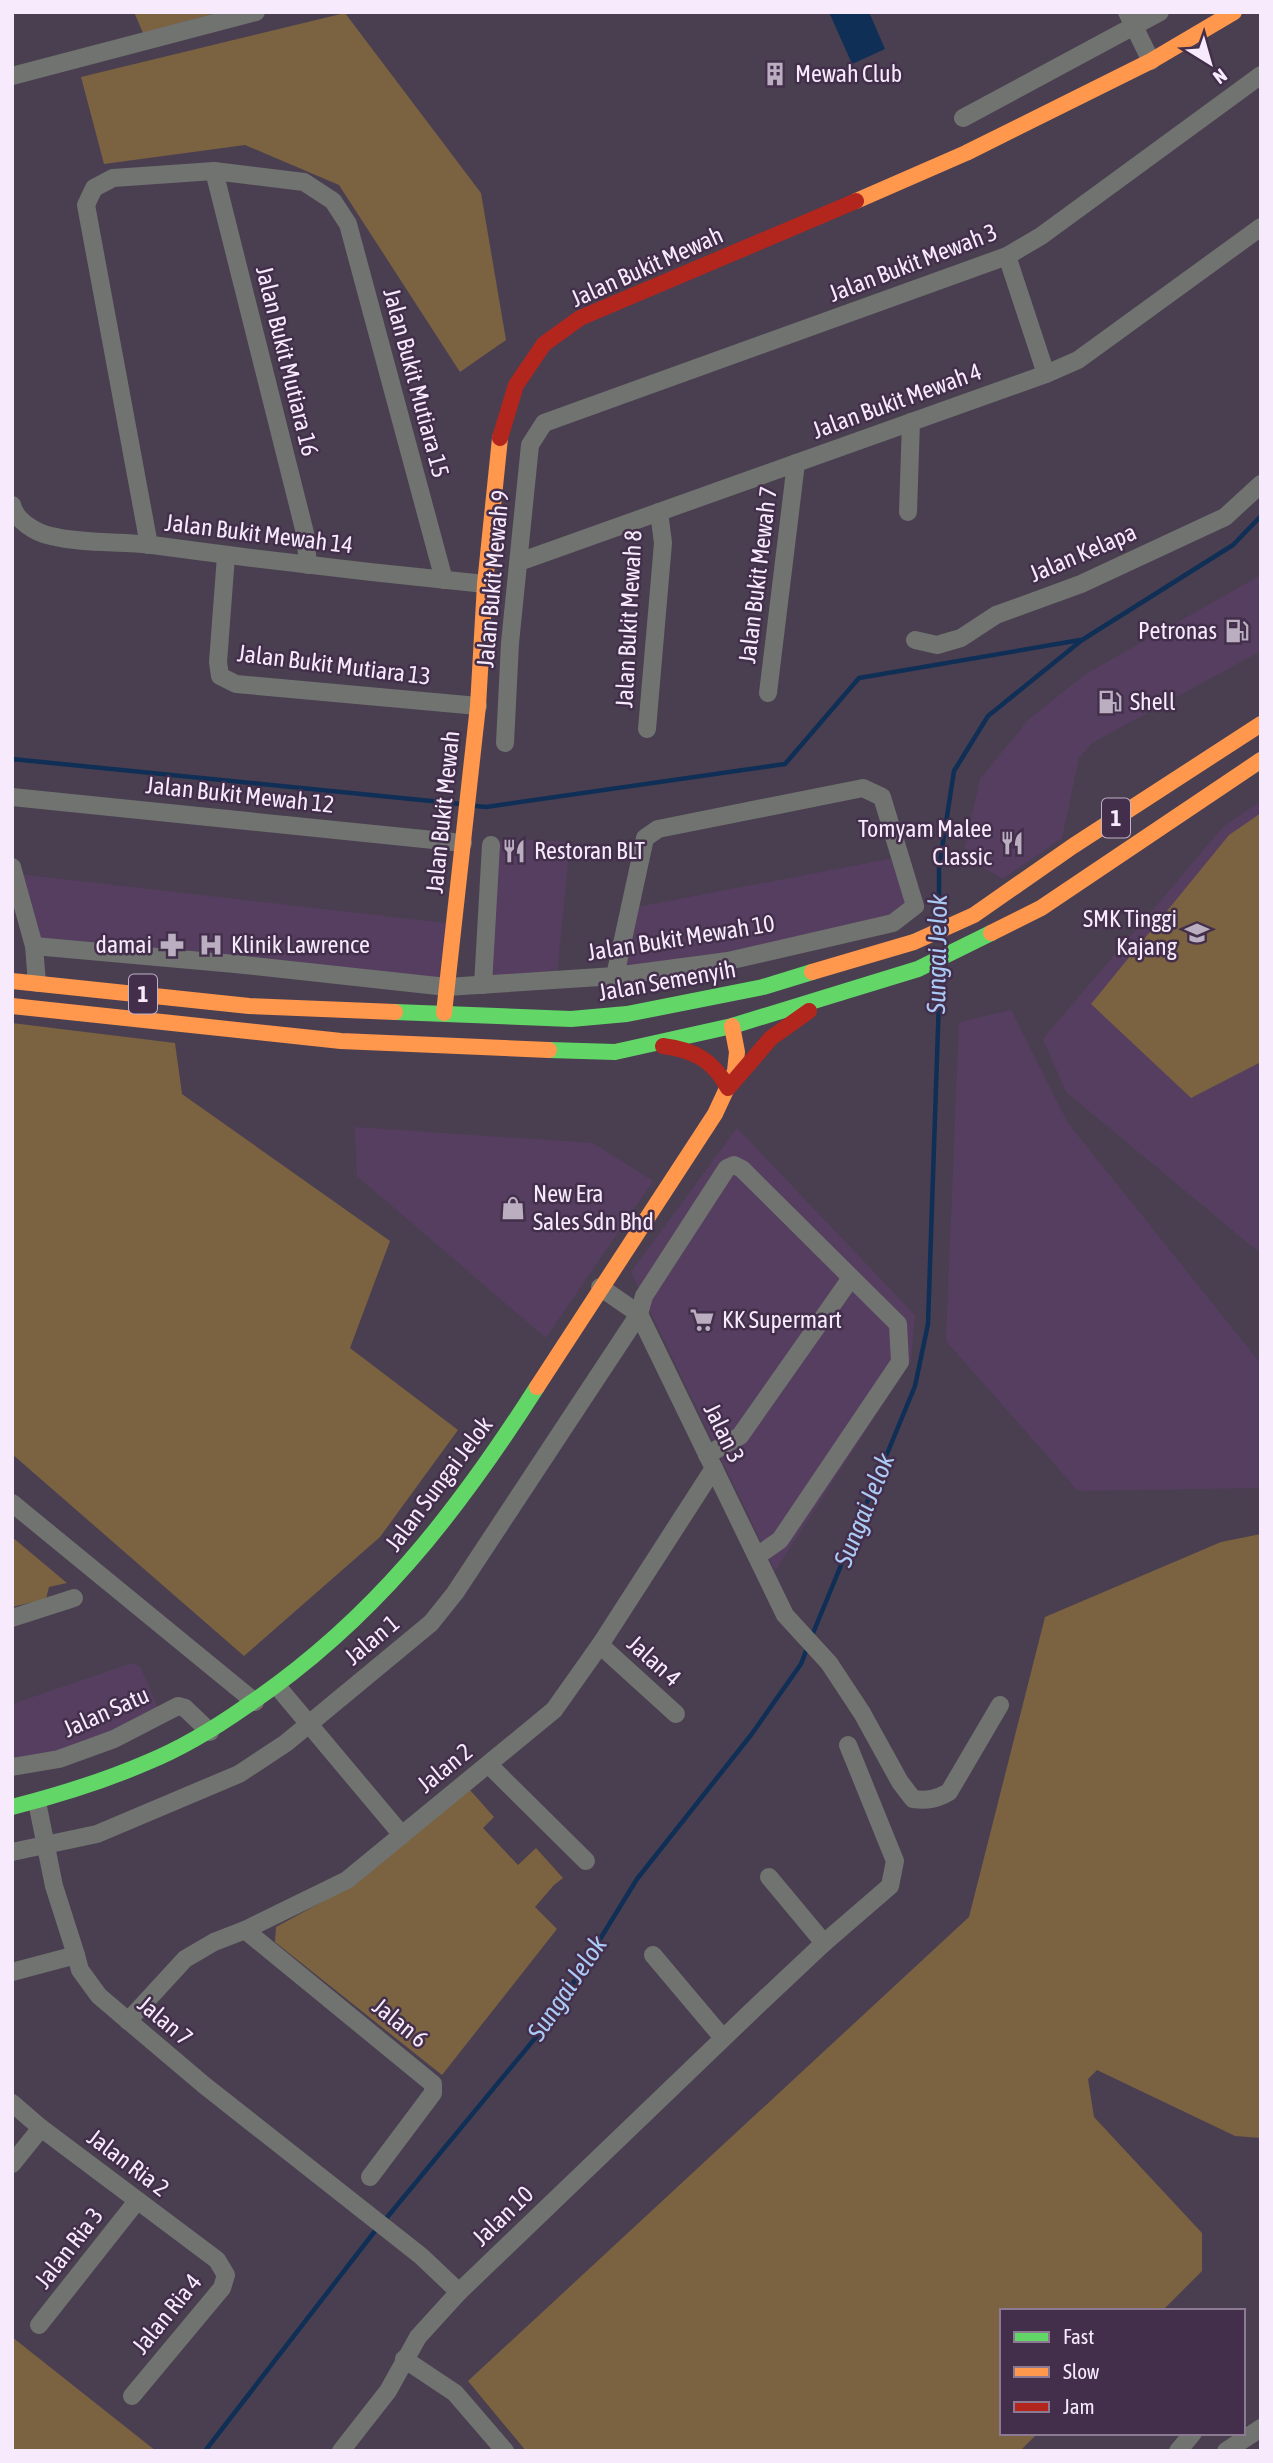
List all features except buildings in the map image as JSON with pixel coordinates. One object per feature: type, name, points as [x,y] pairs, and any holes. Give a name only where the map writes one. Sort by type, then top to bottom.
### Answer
[{"type":"main road","name":"Jalan Bukit Mewah","points":[[444,1013],[478,706],[484,640],[485,584],[500,433],[516,385],[544,344],[580,318],[966,153],[1151,61],[1234,12]]},
{"type":"main road","name":"Jalan Semenyih","points":[[12,981],[249,1006],[571,1019],[627,1014],[763,988],[914,942],[977,912],[1261,724]]},
{"type":"main road","points":[[1098,872],[1094,853],[1101,845],[1188,782],[1215,753]]},
{"type":"main road","name":"1","points":[[12,1006],[341,1041],[600,1053],[647,1045],[732,1026],[919,970],[1041,908],[1261,760]]},
{"type":"main road","points":[[977,912],[1022,894],[1063,868],[1088,863],[1098,872]]},
{"type":"main road","points":[[627,1014],[644,1021],[719,1012],[726,1016],[732,1026],[753,1005],[855,971],[876,955]]},
{"type":"main road","points":[[647,1045],[686,1049],[707,1059],[720,1071],[728,1088],[771,1038],[830,998]]},
{"type":"main road","points":[[341,1041],[352,1035],[405,1036],[426,1032],[436,1026],[444,1013],[459,1033],[477,1038],[494,1048]]},
{"type":"main road","name":"Jalan Sungai Jelok","points":[[12,1807],[37,1802],[122,1775],[210,1732],[277,1686],[342,1633],[411,1562],[479,1475],[715,1114],[728,1088],[737,1055],[732,1026]]},
{"type":"street","points":[[12,76],[256,12]]},
{"type":"street","points":[[963,118],[1130,19],[1160,12]]},
{"type":"street","points":[[1130,19],[1151,61]]},
{"type":"street","name":"Jalan Bukit Mewah 3","points":[[544,423],[1007,256],[1041,236],[1261,75]]},
{"type":"street","points":[[149,545],[86,205],[94,188],[113,178],[214,171]]},
{"type":"street","name":"Jalan Bukit Mutiara 15","points":[[214,171],[304,182],[333,201],[348,224],[444,580]]},
{"type":"street","name":"Jalan Bukit Mutiara 16","points":[[214,171],[305,533],[308,565]]},
{"type":"street","name":"Jalan Bukit Mewah 4","points":[[519,562],[1046,374],[1078,360],[1261,227]]},
{"type":"street","points":[[1007,256],[1046,374]]},
{"type":"street","points":[[908,512],[911,422]]},
{"type":"street","name":"Jalan Bukit Mewah 9","points":[[505,743],[510,643],[530,445],[544,423]]},
{"type":"street","name":"Jalan Bukit Mewah 7","points":[[768,693],[796,463]]},
{"type":"street","name":"Jalan Kelapa","points":[[915,640],[937,645],[961,638],[996,615],[1081,584],[1225,517],[1261,484]]},
{"type":"street","name":"Jalan Bukit Mewah 14","points":[[12,505],[13,510],[28,527],[51,536],[485,584]]},
{"type":"street","name":"Jalan Bukit Mewah 8","points":[[647,729],[663,543],[659,512]]},
{"type":"street","name":"Jalan Bukit Mutiara 13","points":[[226,556],[218,662],[220,676],[236,684],[478,706]]},
{"type":"street","points":[[484,640],[510,643]]},
{"type":"street","name":"Jalan Bukit Mewah 10","points":[[34,946],[447,987],[615,976],[728,961],[893,923],[915,906],[882,797],[863,788],[658,829],[645,838],[615,976]]},
{"type":"street","name":"Jalan Bukit Mewah 12","points":[[12,797],[463,843]]},
{"type":"street","points":[[483,985],[491,845]]},
{"type":"street","points":[[12,867],[16,893],[34,946],[37,983]]},
{"type":"street","name":"Jalan 1","points":[[12,1852],[97,1834],[239,1774],[286,1743],[431,1623],[455,1593],[639,1314],[644,1296],[727,1168],[734,1165],[742,1169],[851,1278]]},
{"type":"street","points":[[711,1461],[740,1436],[851,1278],[898,1324],[900,1362],[780,1540],[757,1556]]},
{"type":"street","name":"Jalan 3","points":[[600,1287],[639,1314],[785,1615],[829,1663],[862,1713],[900,1782],[913,1799],[939,1798],[949,1792],[1000,1704]]},
{"type":"street","name":"Jalan 2","points":[[128,2021],[185,1959],[214,1942],[245,1930],[347,1880],[554,1710],[600,1645],[711,1461]]},
{"type":"street","points":[[12,1503],[255,1702]]},
{"type":"street","points":[[12,1618],[74,1598]]},
{"type":"street","name":"Jalan 4","points":[[600,1645],[676,1714]]},
{"type":"street","points":[[277,1686],[402,1835]]},
{"type":"street","name":"Jalan Satu","points":[[12,1767],[59,1759],[114,1740],[178,1706],[185,1708],[210,1732]]},
{"type":"street","name":"Jalan 10","points":[[341,2451],[388,2391],[418,2337],[459,2292],[723,2038],[824,1943],[890,1886],[895,1861],[848,1745]]},
{"type":"street","points":[[489,1765],[586,1861]]},
{"type":"street","name":"Jalan 7","points":[[37,1802],[44,1846],[80,1970],[99,1996],[421,2256],[459,2292]]},
{"type":"street","points":[[769,1877],[824,1943]]},
{"type":"street","name":"Jalan 6","points":[[245,1930],[433,2084],[433,2093],[370,2177]]},
{"type":"street","points":[[12,1972],[76,1955]]},
{"type":"street","points":[[653,1955],[723,2038]]},
{"type":"street","name":"Jalan Ria 2","points":[[12,2103],[41,2128],[217,2260]]},
{"type":"street","points":[[12,2164],[41,2128]]},
{"type":"street","name":"Jalan Ria 3","points":[[39,2325],[137,2201]]},
{"type":"street","name":"Jalan Ria 4","points":[[132,2396],[222,2288],[226,2275],[217,2260]]},
{"type":"street","points":[[404,2359],[454,2393],[505,2451]]},
{"type":"street","points":[[1226,2451],[1250,2432]]},
{"type":"street","points":[[1178,2451],[1191,2435]]},
{"type":"shaded area","points":[[134,12],[220,12],[143,33]]},
{"type":"shaded area","points":[[345,13],[481,193],[506,340],[460,372],[339,185],[245,145],[104,164],[81,77]]},
{"type":"shaded area","points":[[1261,575],[1261,651],[1092,743],[1079,758],[1062,838],[1003,879],[963,856],[980,779],[1028,720],[1084,675]]},
{"type":"shaded area","name":"SMK Tinggi Kajang","points":[[1261,801],[1261,1254],[1066,1092],[1043,1039],[1224,826]]},
{"type":"shaded area","points":[[1261,813],[1261,1062],[1191,1098],[1091,1004],[1229,835]]},
{"type":"shaded area","points":[[515,839],[570,842],[557,975],[489,979],[496,847],[502,841]]},
{"type":"shaded area","points":[[894,858],[909,908],[892,921],[731,955],[622,970],[637,907]]},
{"type":"shaded area","points":[[19,874],[446,923],[439,979],[39,941]]},
{"type":"shaded area","points":[[1011,1010],[1068,1123],[1261,1364],[1261,1488],[1078,1491],[946,1341],[959,1022]]},
{"type":"shaded area","points":[[12,1023],[175,1043],[182,1094],[390,1241],[350,1348],[458,1430],[380,1537],[244,1656],[12,1454]]},
{"type":"shaded area","points":[[355,1127],[593,1143],[653,1181],[546,1338],[357,1176]]},
{"type":"shaded area","points":[[737,1128],[915,1315],[911,1361],[775,1571],[631,1272]]},
{"type":"shaded area","points":[[1261,1534],[1261,2138],[1235,2136],[1097,2070],[1088,2079],[1094,2117],[1202,2233],[1202,2271],[1164,2309],[1000,2309],[1000,2435],[1036,2435],[1020,2451],[526,2451],[468,2381],[969,1917],[1045,1617],[1221,1542]]},
{"type":"shaded area","points":[[12,1537],[67,1583],[49,1587],[46,1599],[12,1607]]},
{"type":"shaded area","points":[[132,1663],[140,1666],[159,1710],[110,1735],[55,1754],[12,1761],[12,1704]]},
{"type":"shaded area","points":[[470,1790],[494,1817],[483,1828],[518,1865],[536,1848],[563,1878],[535,1907],[557,1929],[442,2075],[275,1942],[276,1927],[353,1885]]},
{"type":"shaded area","points":[[12,2337],[156,2451],[12,2451]]},
{"type":"water","points":[[829,12],[869,12],[885,49],[852,64]]},
{"type":"waterway","name":"Sungai Jelok","points":[[939,922],[939,868],[954,771],[988,716],[1082,640],[1233,545],[1261,516]]},
{"type":"waterway","points":[[476,806],[486,807],[785,764],[859,678],[1080,640]]},
{"type":"waterway","points":[[12,759],[461,804]]},
{"type":"waterway","name":"Sungai Jelok","points":[[811,1638],[915,1386],[928,1324],[940,969]]},
{"type":"waterway","name":"Sungai Jelok","points":[[384,2221],[551,2019],[637,1879],[751,1735],[801,1664],[808,1646]]},
{"type":"waterway","name":"Sungai Jelok","points":[[205,2451],[378,2227]]},
{"type":"traffic: fast","points":[[549,1050],[615,1052],[732,1026],[918,969],[991,933]]},
{"type":"traffic: fast","points":[[395,1012],[571,1019],[627,1014],[763,987],[812,972]]},
{"type":"traffic: fast","points":[[12,1807],[98,1781],[161,1756],[222,1722],[291,1674],[333,1639],[408,1563],[475,1479],[537,1387]]},
{"type":"traffic: slow","points":[[856,201],[966,153],[1151,61],[1234,12]]},
{"type":"traffic: slow","points":[[444,1013],[478,706],[485,584],[500,438]]},
{"type":"traffic: slow","points":[[812,972],[914,942],[974,915],[1073,846],[1261,724]]},
{"type":"traffic: slow","points":[[991,933],[1041,908],[1261,760]]},
{"type":"traffic: slow","points":[[12,981],[249,1006],[395,1012]]},
{"type":"traffic: slow","points":[[12,1006],[341,1041],[549,1050]]},
{"type":"traffic: slow","points":[[537,1387],[715,1114],[735,1071],[737,1052],[732,1026]]},
{"type":"traffic: jam","points":[[500,438],[516,385],[544,344],[580,318],[856,201]]},
{"type":"traffic: jam","points":[[663,1046],[684,1050],[702,1058],[716,1070],[728,1088],[771,1038],[809,1011]]},
{"type":"place","name":"Mewah Club","points":[[775,74]]},
{"type":"place","name":"Petronas","points":[[1237,631]]},
{"type":"place","name":"Shell","points":[[1110,702]]},
{"type":"place","name":"Tomyam Malee Classic","points":[[1012,843]]},
{"type":"place","name":"Restoran BLT","points":[[514,851]]},
{"type":"place","name":"SMK Tinggi Kajang","points":[[1197,933]]},
{"type":"place","name":"damai","points":[[172,945]]},
{"type":"place","name":"Klinik Lawrence","points":[[211,945]]},
{"type":"place","name":"New Era Sales Sdn Bhd","points":[[513,1208]]},
{"type":"place","name":"KK Supermart","points":[[702,1320]]}]
